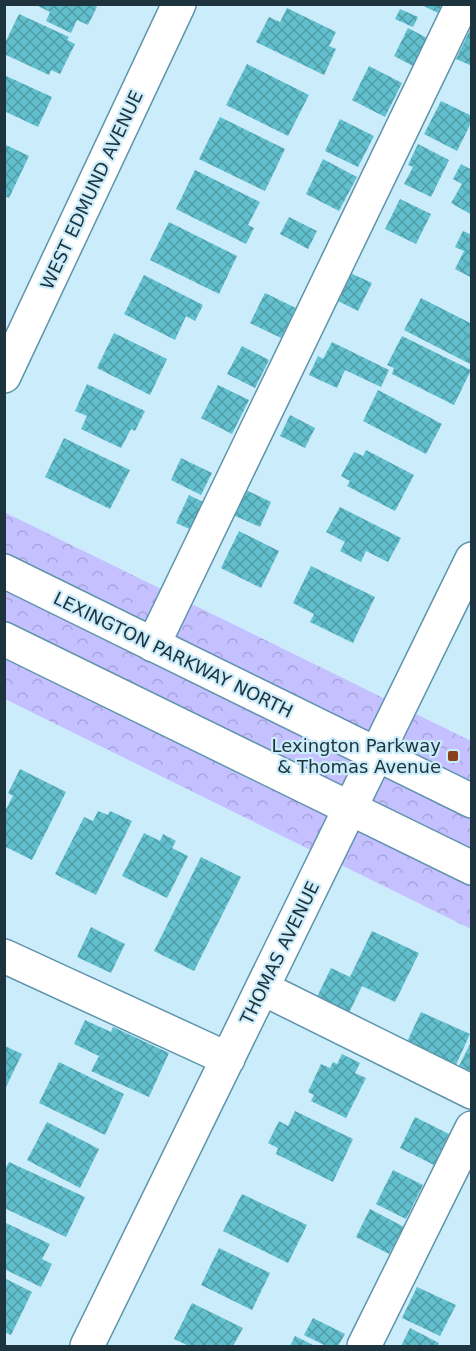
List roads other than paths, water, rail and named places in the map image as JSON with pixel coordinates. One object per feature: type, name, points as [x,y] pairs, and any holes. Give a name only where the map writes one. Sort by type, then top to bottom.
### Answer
[{"type":"street","name":"WEST EDMUND AVENUE","points":[[4,376],[179,4]]},
{"type":"street","points":[[153,645],[462,4]]},
{"type":"street","name":"THOMAS AVENUE","points":[[87,1347],[471,559]]},
{"type":"street","name":"LEXINGTON PARKWAY NORTH","points":[[4,571],[471,801]]},
{"type":"street","points":[[4,639],[471,868]]},
{"type":"street","points":[[4,956],[228,1059]]},
{"type":"street","points":[[262,988],[471,1092]]},
{"type":"street","points":[[364,1347],[471,1128]]},
{"type":"place","name":"Lexington Parkway & Thomas Avenue","points":[[453,756]]}]
